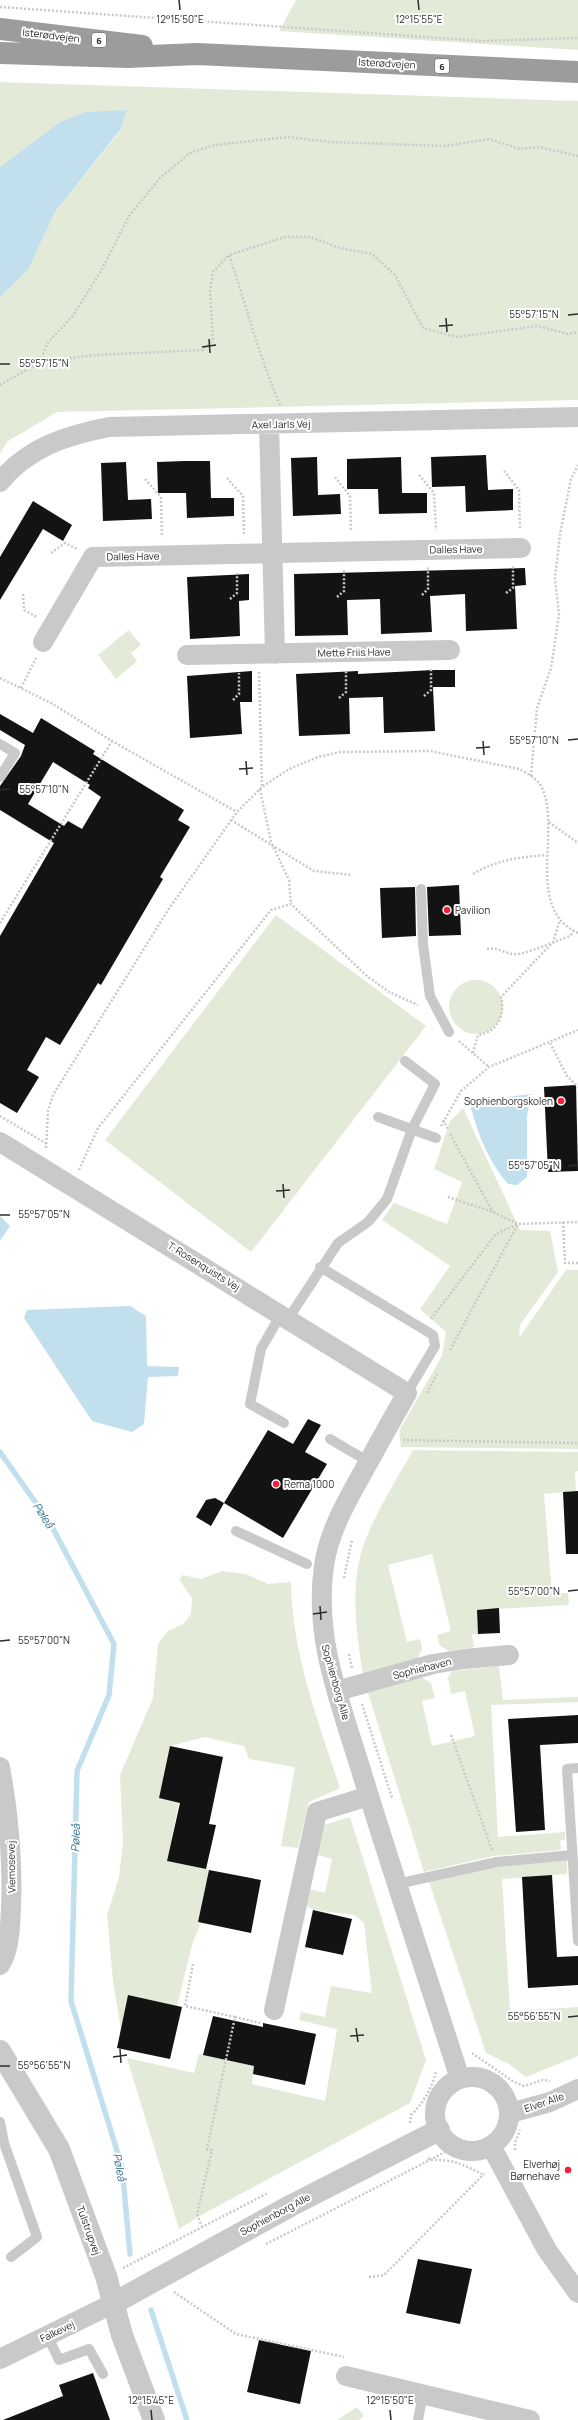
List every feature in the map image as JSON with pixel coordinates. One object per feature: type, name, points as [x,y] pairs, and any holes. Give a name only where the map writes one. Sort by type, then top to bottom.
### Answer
[{"type":"highway","name":"Isterødvejen","points":[[0,29],[133,44],[197,54]]},
{"type":"highway","name":"Isterødvejen","points":[[0,53],[70,57],[128,57],[197,54],[578,72]]},
{"type":"highway","points":[[0,64],[70,57]]},
{"type":"street","name":"Axel Jarls Vej","points":[[0,482],[34,452],[70,435],[109,427],[578,417]]},
{"type":"street","points":[[267,654],[271,553],[269,424]]},
{"type":"street","name":"Dalles Have","points":[[48,634],[93,557],[517,548]]},
{"type":"street","name":"Mette Friis Have","points":[[187,655],[450,650]]},
{"type":"street","name":"T. Rosenquists Vej","points":[[0,1142],[39,1164],[416,1395]]},
{"type":"street","name":"Sophienborg Alle","points":[[416,1395],[369,1462],[345,1504],[332,1534],[324,1565],[320,1602],[324,1643],[337,1691],[396,1884],[463,2055],[460,2079]]},
{"type":"street","name":"Sophiehaven","points":[[337,1691],[433,1664],[464,1659],[509,1655]]},
{"type":"street","name":"Viemosevej","points":[[0,1767],[9,1816],[12,1867],[10,1934],[0,1965]]},
{"type":"street","points":[[274,2010],[317,1812],[369,1796]]},
{"type":"street","name":"Tulstrupvej","points":[[0,2051],[59,2149],[106,2276],[122,2335],[154,2420]]},
{"type":"street","points":[[480,2077],[492,2082],[502,2091],[508,2102],[510,2113],[507,2128],[491,2146],[479,2150],[467,2150],[455,2147],[439,2130],[436,2119],[438,2099],[448,2086],[460,2079],[480,2077]]},
{"type":"street","name":"Elver Alle","points":[[510,2113],[550,2102],[578,2089]]},
{"type":"street","name":"Sophienborg Alle","points":[[114,2303],[292,2205],[439,2130]]},
{"type":"street","points":[[491,2146],[548,2250],[578,2292]]},
{"type":"street","name":"Falkevej","points":[[0,2359],[114,2303]]},
{"type":"street","points":[[348,2367],[423,2394],[530,2420]]},
{"type":"lane","points":[[0,744],[15,753],[0,777]]},
{"type":"lane","points":[[421,889],[423,944],[430,996],[449,1032]]},
{"type":"lane","points":[[284,1423],[250,1404],[261,1349],[338,1242],[368,1222],[387,1199],[412,1129],[435,1084],[405,1061]]},
{"type":"lane","points":[[378,1117],[436,1138]]},
{"type":"lane","points":[[320,1267],[433,1335],[434,1346],[416,1395]]},
{"type":"lane","points":[[330,1439],[369,1462]]},
{"type":"lane","points":[[236,1531],[307,1564]]},
{"type":"lane","points":[[578,1768],[567,1769],[578,1941]]},
{"type":"lane","points":[[396,1884],[497,1862],[572,1855]]},
{"type":"lane","points":[[0,2122],[4,2142],[37,2237],[11,2257]]},
{"type":"lane","points":[[47,2335],[58,2360],[89,2349],[103,2374]]},
{"type":"lane","points":[[418,2420],[423,2394]]},
{"type":"path","points":[[0,7],[482,41],[578,38]]},
{"type":"path","points":[[40,362],[48,342],[72,317],[101,271],[129,216],[160,178],[190,154],[215,145],[288,137],[329,142],[445,146],[489,139],[520,149],[539,147],[578,156]]},
{"type":"path","points":[[0,384],[40,362],[96,355],[203,350],[213,340],[210,291],[213,272],[229,255],[284,237],[310,237],[340,248],[372,254],[395,275],[423,328],[457,337],[537,326],[568,334],[578,332]]},
{"type":"path","points":[[229,255],[262,364],[288,424]]},
{"type":"path","points":[[531,776],[538,708],[551,668],[559,615],[555,578],[560,534],[571,479],[578,465]]},
{"type":"path","points":[[504,471],[519,490],[517,548],[513,588],[506,593]]},
{"type":"path","points":[[419,475],[434,493],[432,549],[428,589],[422,595]]},
{"type":"path","points":[[335,477],[350,496],[348,551],[344,591],[337,597]]},
{"type":"path","points":[[227,478],[243,496],[237,593],[230,599]]},
{"type":"path","points":[[145,479],[160,497],[162,555]]},
{"type":"path","points":[[51,553],[65,543],[93,557]]},
{"type":"path","points":[[21,688],[48,634],[24,610],[23,594]]},
{"type":"path","points":[[424,696],[431,690],[430,650]]},
{"type":"path","points":[[339,698],[346,692],[346,652]]},
{"type":"path","points":[[232,700],[239,694],[238,654]]},
{"type":"path","points":[[267,654],[261,788],[272,845],[289,880],[291,904],[367,976],[389,992],[422,1008]]},
{"type":"path","points":[[0,678],[51,703],[112,742],[237,812]]},
{"type":"path","points":[[0,923],[112,742]]},
{"type":"path","points":[[39,1164],[47,1144],[48,1111],[53,1095],[168,910],[237,812],[261,788],[290,769],[318,757],[340,752],[430,751],[519,769],[531,776],[541,786],[547,808],[548,822],[546,855],[550,898],[560,920],[578,933]]},
{"type":"path","points":[[231,820],[314,871],[352,875]]},
{"type":"path","points":[[548,822],[578,843]]},
{"type":"path","points":[[473,874],[489,864],[516,857],[546,855]]},
{"type":"path","points":[[72,1185],[98,1128],[271,910],[291,904]]},
{"type":"path","points":[[473,1053],[478,1034],[493,1028],[500,1020],[503,1006],[501,997],[553,942],[560,920]]},
{"type":"path","points":[[487,949],[492,947],[508,954],[519,954],[570,936],[574,931]]},
{"type":"path","points":[[436,1138],[443,1120],[461,1091],[489,1067],[550,1043],[578,1030]]},
{"type":"path","points":[[449,1032],[489,1067]]},
{"type":"path","points":[[550,1043],[567,1076],[578,1087]]},
{"type":"path","points":[[0,1116],[47,1144]]},
{"type":"path","points":[[443,1120],[493,1212]]},
{"type":"path","points":[[448,1197],[493,1212],[518,1224]]},
{"type":"path","points":[[563,1222],[565,1263],[578,1263]]},
{"type":"path","points":[[424,1329],[496,1234],[518,1224],[578,1222]]},
{"type":"path","points":[[446,1356],[518,1224]]},
{"type":"path","points":[[416,1395],[439,1370]]},
{"type":"path","points":[[405,1433],[401,1440],[578,1443]]},
{"type":"path","points":[[343,1586],[353,1536]]},
{"type":"path","points":[[348,1650],[357,1685],[394,1805]]},
{"type":"path","points":[[451,1734],[497,1862]]},
{"type":"path","points":[[193,1964],[185,2006],[235,2018],[207,2149],[212,2150],[197,2214],[202,2227]]},
{"type":"path","points":[[463,2055],[480,2077]]},
{"type":"path","points":[[463,2055],[524,2086],[542,2080],[551,2081]]},
{"type":"path","points":[[430,2160],[409,2121],[411,2115],[419,2108],[430,2088],[437,2067],[463,2055]]},
{"type":"path","points":[[265,2245],[455,2147]]},
{"type":"path","points":[[430,2160],[457,2162],[470,2166],[482,2174]]},
{"type":"path","points":[[369,2277],[384,2275],[482,2174],[501,2165]]},
{"type":"path","points":[[167,2295],[180,2288]]},
{"type":"path","points":[[174,2292],[236,2334],[348,2367]]},
{"type":"green space","points":[[296,0],[578,0],[578,50],[279,31]]},
{"type":"green space","points":[[0,82],[578,101],[578,400],[57,412],[8,441],[0,453],[0,297],[28,270],[55,212],[120,131],[60,122],[0,167]]},
{"type":"green space","points":[[129,630],[141,645],[131,653],[137,661],[116,679],[98,655]]},
{"type":"green space","points":[[276,915],[426,1026],[251,1252],[105,1140]]},
{"type":"green space","points":[[476,980],[486,982],[495,988],[501,997],[503,1007],[501,1017],[495,1026],[486,1032],[476,1034],[466,1032],[457,1026],[451,1017],[449,1007],[451,997],[457,988],[466,982]]},
{"type":"green space","points":[[463,1108],[520,1230],[550,1231],[558,1272],[520,1325],[519,1338],[566,1270],[578,1270],[578,1449],[401,1447],[399,1431],[442,1356],[446,1332],[420,1309],[450,1266],[382,1220],[394,1203],[447,1224],[462,1182],[434,1169],[450,1121]]},
{"type":"green space","points":[[413,1450],[578,1452],[578,1471],[575,1472],[576,1491],[544,1494],[552,1593],[568,1593],[569,1605],[477,1610],[478,1634],[472,1634],[474,1647],[449,1651],[440,1646],[437,1635],[451,1631],[432,1554],[388,1565],[407,1642],[420,1639],[422,1649],[417,1660],[363,1675],[355,1602],[357,1572],[360,1557],[369,1531]]},
{"type":"green space","points":[[222,1571],[246,1574],[268,1584],[291,1582],[292,1609],[301,1661],[315,1712],[340,1788],[309,1802],[298,1848],[281,1846],[295,1767],[249,1759],[244,1746],[205,1737],[170,1746],[159,1798],[179,1802],[167,1861],[209,1870],[198,1922],[200,1926],[193,1941],[177,2006],[128,1995],[121,2030],[113,1981],[107,1915],[119,1877],[123,1843],[120,1775],[153,1698],[158,1643],[168,1631],[183,1624],[191,1614],[192,1598],[179,1579],[183,1575],[201,1579]]},
{"type":"green space","points":[[499,1666],[503,1700],[578,1697],[578,1702],[491,1705],[498,1837],[565,1832],[565,1839],[560,1841],[561,1850],[493,1856],[424,1872],[368,1693],[421,1677],[431,1683],[435,1698],[422,1701],[432,1746],[475,1736],[465,1691],[451,1694],[448,1678],[452,1671]]},
{"type":"green space","points":[[350,1817],[426,2060],[410,2103],[205,2213],[179,2229],[127,2058],[194,2073],[199,2054],[254,2066],[252,2084],[325,2101],[337,2029],[299,2020],[301,2012],[325,2017],[331,1986],[372,1993],[364,1923],[354,1915],[313,1910],[303,1903],[306,1888],[325,1893],[332,1859],[314,1854],[324,1825]]},
{"type":"green space","points":[[567,1860],[567,1874],[502,1879],[510,2011],[578,2007],[578,2056],[526,2077],[509,2064],[486,2053],[429,1882],[501,1865]]},
{"type":"green space","points":[[357,2407],[364,2416],[359,2420],[337,2420]]},
{"type":"water","points":[[127,110],[120,130],[55,212],[28,270],[0,297],[0,167],[60,122],[86,112]]},
{"type":"water","points":[[531,1094],[527,1116],[527,1177],[517,1185],[508,1184],[485,1149],[471,1108],[479,1100]]},
{"type":"water","points":[[0,1216],[10,1226],[0,1241]]},
{"type":"water","points":[[130,1306],[146,1316],[147,1366],[179,1367],[178,1376],[148,1377],[144,1424],[132,1432],[92,1421],[24,1318],[27,1310]]},
{"type":"building","points":[[486,455],[488,490],[513,489],[513,510],[466,512],[465,486],[432,487],[431,457]]},
{"type":"building","points":[[317,457],[318,495],[340,494],[341,514],[293,516],[291,458]]},
{"type":"building","points":[[401,457],[402,493],[427,493],[427,513],[379,514],[378,489],[347,489],[347,459]]},
{"type":"building","points":[[210,461],[211,498],[234,498],[234,516],[187,518],[186,493],[158,493],[157,462]]},
{"type":"building","points":[[126,462],[128,500],[151,499],[152,519],[103,521],[101,463]]},
{"type":"building","points":[[33,501],[72,525],[63,541],[43,529],[0,600],[0,557]]},
{"type":"building","points":[[525,568],[526,585],[515,586],[517,629],[466,631],[465,594],[430,596],[432,632],[381,634],[380,599],[347,600],[348,635],[295,636],[294,574]]},
{"type":"building","points":[[249,574],[249,600],[239,601],[240,636],[190,639],[187,577]]},
{"type":"building","points":[[455,670],[455,687],[433,687],[435,731],[384,733],[383,697],[349,698],[350,734],[299,736],[296,674],[358,671],[358,674]]},
{"type":"building","points":[[252,671],[252,702],[240,702],[242,734],[190,738],[187,676]]},
{"type":"building","points":[[0,714],[33,733],[41,718],[95,751],[93,754],[184,810],[178,820],[190,827],[160,877],[163,879],[101,985],[98,983],[60,1045],[46,1037],[27,1070],[39,1077],[17,1113],[0,1103],[0,936],[54,843],[0,810],[0,786],[21,756],[25,745],[0,730]],"holes":[[[53,762],[90,785],[88,788],[101,797],[82,829],[68,821],[64,826],[28,804]]]},
{"type":"building","name":"Pavilion","points":[[459,885],[461,935],[429,936],[427,887]]},
{"type":"building","points":[[415,887],[416,936],[382,938],[380,888]]},
{"type":"building","points":[[576,1085],[578,1171],[548,1172],[544,1087]]},
{"type":"building","name":"Rema 1000","points":[[308,1419],[321,1425],[305,1452],[327,1464],[283,1538],[224,1503],[268,1430],[293,1444]]},
{"type":"building","points":[[578,1491],[578,1554],[566,1554],[563,1492]]},
{"type":"building","points":[[215,1498],[224,1503],[211,1526],[196,1517],[206,1500]]},
{"type":"building","points":[[499,1608],[500,1633],[478,1634],[477,1610]]},
{"type":"building","points":[[578,1715],[578,1743],[540,1745],[545,1830],[516,1832],[508,1719]]},
{"type":"building","points":[[170,1746],[223,1757],[209,1824],[216,1825],[206,1869],[167,1861],[180,1803],[159,1798]]},
{"type":"building","points":[[209,1870],[261,1880],[251,1933],[198,1922]]},
{"type":"building","points":[[552,1875],[557,1957],[578,1956],[578,1985],[528,1988],[522,1877]]},
{"type":"building","points":[[313,1910],[352,1919],[343,1955],[305,1947]]},
{"type":"building","points":[[128,1995],[182,2007],[170,2059],[117,2048]]},
{"type":"building","points":[[213,2016],[263,2027],[263,2023],[316,2034],[305,2085],[253,2074],[254,2066],[203,2055]]},
{"type":"building","points":[[418,2259],[472,2269],[460,2324],[406,2313]]},
{"type":"building","points":[[259,2340],[311,2351],[300,2404],[247,2392]]},
{"type":"building","points":[[93,2373],[110,2420],[3,2420],[63,2396],[59,2385]]},
{"type":"waterway","name":"Pøleå","points":[[0,1452],[50,1523],[114,1644],[109,1695],[77,1771],[71,2001],[122,2167],[130,2254]]},
{"type":"waterway","name":"Pøleå","points":[[151,2310],[187,2420]]},
{"type":"place","name":"Pavilion","points":[[447,910]]},
{"type":"place","name":"Sophienborgskolen","points":[[561,1101]]},
{"type":"place","name":"Rema 1000","points":[[276,1484]]},
{"type":"place","name":"Elverhøj Børnehave","points":[[568,2170]]}]
